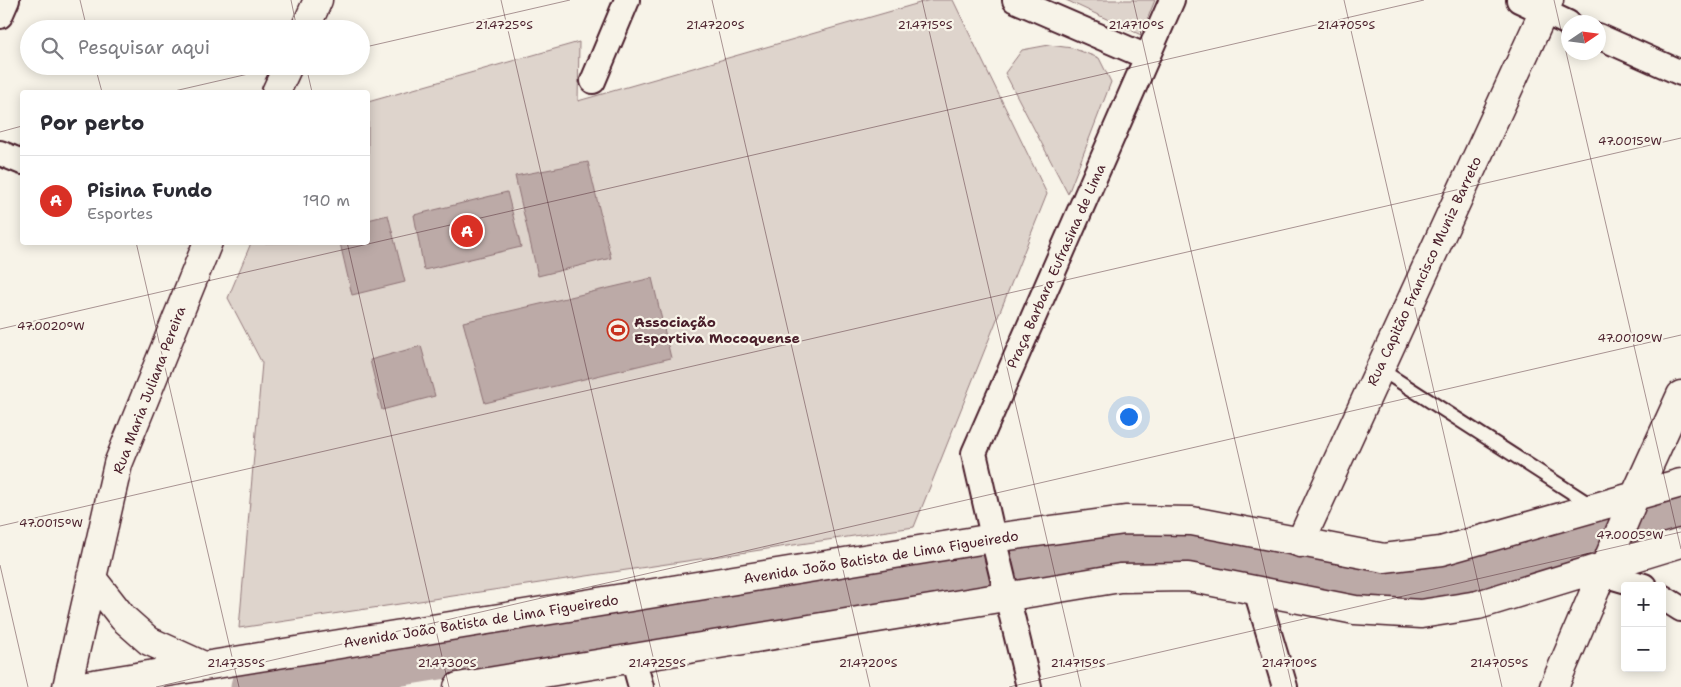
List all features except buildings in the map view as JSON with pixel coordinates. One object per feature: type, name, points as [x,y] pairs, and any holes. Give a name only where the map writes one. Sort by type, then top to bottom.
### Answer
[{"type":"main road","points":[[309,20],[318,0]]},
{"type":"main road","name":"Rua Capitão Francisco Muniz Barreto","points":[[1300,543],[1546,6]]},
{"type":"main road","points":[[277,90],[284,75]]},
{"type":"main road","name":"Rua Maria Juliana Pereira","points":[[67,687],[118,464],[205,245]]},
{"type":"main road","points":[[1554,687],[1631,506],[1678,412]]},
{"type":"main road","name":"Avenida João Batista de Lima Figueiredo","points":[[74,687],[995,546],[1125,520],[1192,521],[1384,558],[1441,551],[1596,508],[1631,506],[1681,482]]},
{"type":"main road","points":[[458,687],[633,658],[1005,588],[1120,578],[1188,578],[1355,610],[1421,614],[1478,605],[1608,561],[1681,543]]},
{"type":"main road","points":[[91,577],[123,618],[149,641],[204,666]]},
{"type":"street","points":[[0,16],[7,0]]},
{"type":"street","points":[[593,82],[627,0]]},
{"type":"street","points":[[1015,0],[1147,57]]},
{"type":"street","name":"Praça Barbara Eufrasina de Lima","points":[[1029,687],[974,453],[1172,0]]},
{"type":"street","points":[[1519,0],[1546,6],[1561,18]]},
{"type":"street","points":[[1606,40],[1681,73]]},
{"type":"street","points":[[0,153],[20,161]]},
{"type":"street","points":[[1608,561],[1638,582]]},
{"type":"street","points":[[1256,590],[1285,687]]},
{"type":"street","points":[[1666,600],[1681,609]]},
{"type":"street","points":[[633,658],[641,687]]},
{"type":"lane","points":[[1380,368],[1596,508]]},
{"type":"shaded area","name":"Associação Esportiva Mocoquense","points":[[930,0],[953,0],[1047,194],[914,527],[239,628],[262,363],[228,298],[250,245],[370,245],[370,101],[579,42],[578,101]]},
{"type":"shaded area","points":[[1066,0],[1155,0],[1141,35]]},
{"type":"shaded area","points":[[1049,45],[1072,48],[1099,58],[1111,82],[1068,194],[1005,73],[1022,50]]},
{"type":"shaded area","points":[[588,162],[611,258],[538,276],[515,176]]},
{"type":"shaded area","points":[[507,192],[521,247],[424,270],[414,215]]},
{"type":"shaded area","points":[[388,215],[405,282],[352,295],[340,245],[370,245],[370,220]]},
{"type":"shaded area","points":[[652,278],[671,358],[485,403],[463,322]]},
{"type":"shaded area","points":[[421,346],[435,396],[382,410],[370,360]]},
{"type":"waterway","points":[[253,687],[967,572],[1131,548],[1187,550],[1341,579],[1395,587],[1459,577],[1681,516]]},
{"type":"place","name":"Pisina Fundo","points":[[467,231]]},
{"type":"place","name":"Associação Esportiva Mocoquense","points":[[618,330]]}]
